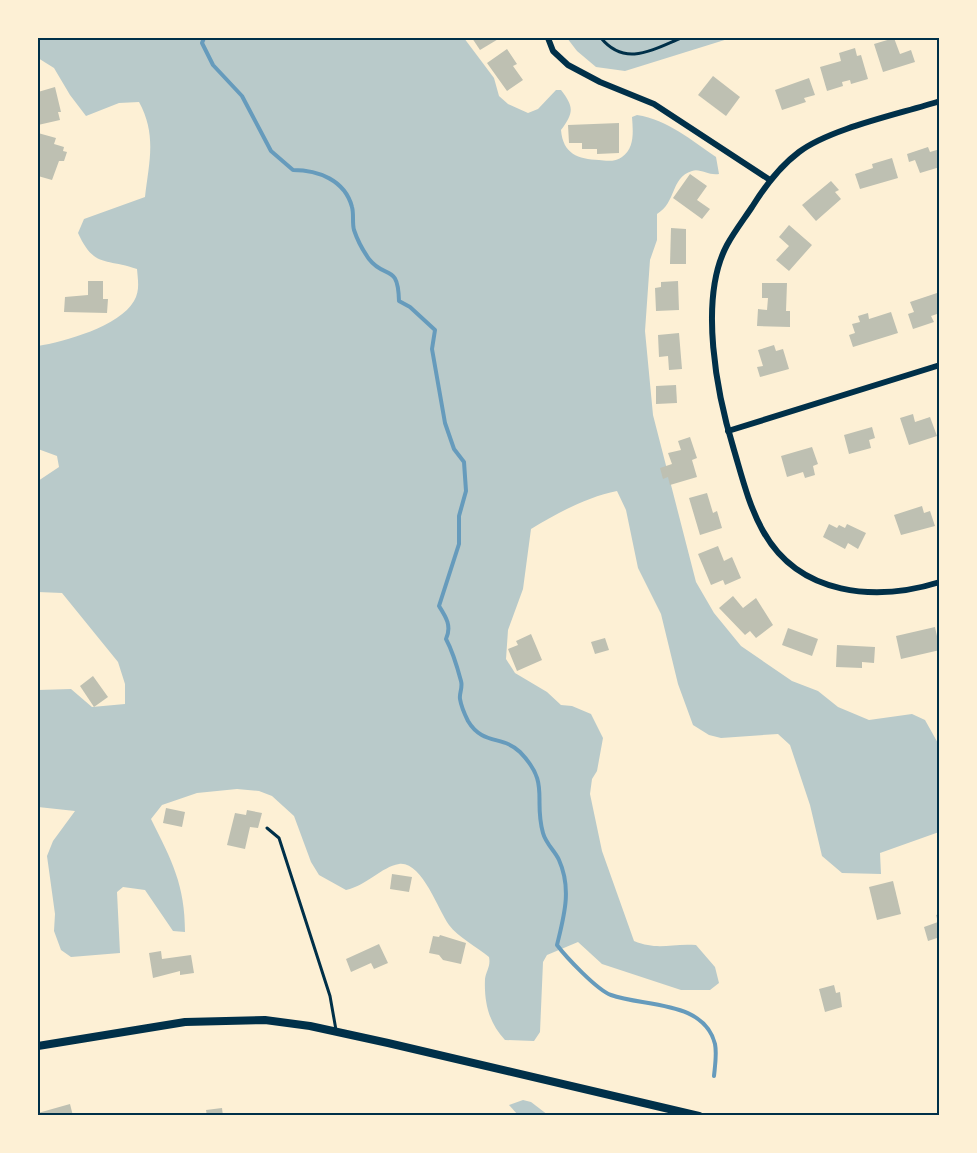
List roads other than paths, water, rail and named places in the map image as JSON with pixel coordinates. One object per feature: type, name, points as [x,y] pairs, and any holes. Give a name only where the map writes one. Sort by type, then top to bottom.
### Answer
[{"type":"street","points":[[548,38],[553,51],[568,65],[600,82],[654,104],[770,180]]},
{"type":"street","points":[[939,101],[809,145],[770,180],[726,246],[715,288],[714,356],[719,398],[728,431],[753,510],[775,549],[793,567],[837,588],[862,593],[907,591],[939,582]]},
{"type":"street","points":[[728,431],[939,365]]},
{"type":"street","points":[[38,1046],[165,1024],[212,1020],[265,1020],[336,1032],[699,1116]]},
{"type":"lane","points":[[601,38],[610,48],[622,55],[651,51],[681,38]]},
{"type":"lane","points":[[267,828],[279,838],[330,996],[336,1032]]},
{"type":"waterway","points":[[204,38],[202,43],[213,65],[242,96],[271,151],[293,170],[312,172],[337,183],[352,207],[354,230],[367,256],[380,269],[393,276],[398,289],[399,301],[410,307],[435,330],[432,349],[445,423],[454,449],[464,462],[466,491],[459,516],[459,544],[439,606],[447,622],[446,639],[461,681],[460,699],[468,721],[480,734],[514,747],[535,773],[543,833],[559,860],[565,881],[566,903],[557,945],[582,973],[605,992],[624,999],[686,1012],[699,1019],[709,1030],[715,1044],[714,1076]]}]
